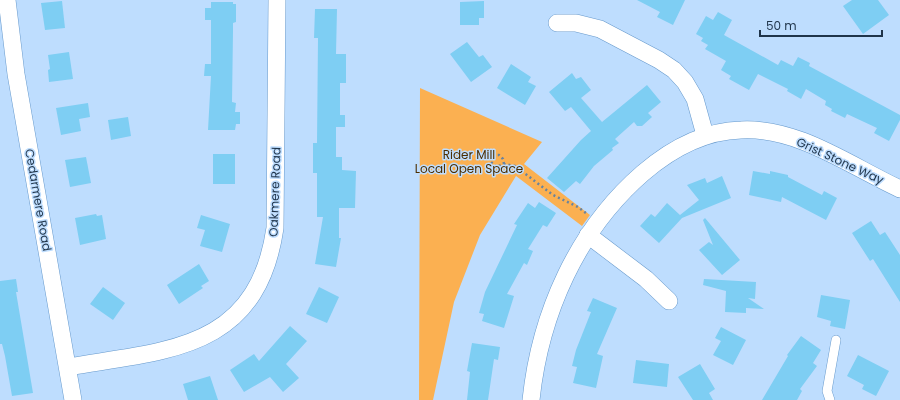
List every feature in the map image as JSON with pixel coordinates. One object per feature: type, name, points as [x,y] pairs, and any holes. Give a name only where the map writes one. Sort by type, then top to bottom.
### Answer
[{"type":"street","name":"Cedarmere Road","points":[[7,0],[16,74],[73,400]]},
{"type":"street","name":"Oakmere Road","points":[[68,367],[174,349],[196,341],[211,334],[228,322],[255,290],[272,253],[275,228],[277,0]]},
{"type":"street","points":[[557,23],[576,23],[600,29],[659,60],[674,70],[685,82],[695,99],[705,136]]},
{"type":"street","name":"Grist Stone Way","points":[[531,400],[537,358],[552,306],[566,274],[593,228],[631,184],[658,160],[678,147],[705,136],[740,130],[772,132],[807,142],[900,189]]},
{"type":"street","points":[[593,228],[669,301]]},
{"type":"lane","points":[[830,400],[827,391],[836,340]]},
{"type":"path","points":[[504,164],[503,159],[499,155],[494,155],[490,158],[491,162],[496,167],[504,164],[515,166],[553,195],[578,207],[593,228]]},
{"type":"green space","name":"Rider Mill Local Open Space","points":[[420,88],[542,142],[524,164],[590,215],[582,226],[516,176],[480,235],[454,302],[433,400],[419,400]]},
{"type":"building","points":[[637,0],[685,0],[673,25],[657,17],[660,12]]},
{"type":"building","points":[[852,0],[878,0],[889,15],[863,34],[843,6]]},
{"type":"building","points":[[62,1],[65,28],[45,30],[41,3]]},
{"type":"building","points":[[484,1],[484,18],[479,18],[479,25],[460,25],[460,2]]},
{"type":"building","points":[[211,2],[233,2],[233,4],[236,4],[236,22],[233,23],[232,102],[236,103],[235,112],[240,112],[240,124],[236,124],[235,130],[208,130],[211,76],[204,76],[205,64],[211,64],[211,20],[205,20],[205,8],[211,8]]},
{"type":"building","points":[[315,9],[337,9],[336,54],[346,54],[346,83],[340,83],[340,115],[345,115],[345,127],[336,127],[336,157],[342,157],[342,170],[356,171],[355,208],[339,208],[339,238],[341,238],[336,267],[315,264],[323,217],[317,217],[317,173],[313,173],[313,143],[317,143],[318,38],[314,38]]},
{"type":"building","points":[[718,12],[732,20],[724,35],[778,65],[781,60],[793,66],[798,57],[810,63],[809,66],[900,115],[900,120],[889,141],[874,133],[877,128],[847,114],[845,118],[831,111],[832,109],[825,105],[826,101],[806,89],[801,99],[787,91],[788,89],[758,74],[749,90],[729,79],[731,76],[721,70],[726,61],[705,49],[708,45],[701,41],[703,38],[696,34],[706,16],[713,20]]},
{"type":"building","points":[[467,42],[479,57],[483,55],[492,67],[471,82],[450,54]]},
{"type":"building","points":[[69,52],[73,79],[49,82],[48,70],[50,69],[48,55]]},
{"type":"building","points":[[511,64],[531,77],[528,82],[536,86],[525,105],[497,88]]},
{"type":"building","points":[[572,73],[576,79],[581,77],[591,90],[581,98],[602,122],[647,85],[661,102],[648,113],[652,117],[642,126],[637,126],[634,122],[615,139],[619,143],[594,166],[580,184],[576,181],[564,192],[547,178],[591,131],[571,107],[565,111],[549,92]]},
{"type":"building","points":[[88,103],[90,117],[79,119],[81,131],[61,135],[56,108]]},
{"type":"building","points":[[128,117],[131,136],[111,140],[108,120]]},
{"type":"building","points":[[213,154],[235,154],[235,184],[213,184]]},
{"type":"building","points":[[86,157],[91,183],[70,187],[65,160]]},
{"type":"building","points":[[753,171],[770,174],[770,171],[788,175],[788,177],[822,195],[824,191],[837,198],[826,220],[782,197],[781,202],[749,195]]},
{"type":"building","points":[[722,176],[731,198],[682,218],[659,243],[640,226],[651,214],[655,217],[667,203],[680,215],[699,200],[687,185],[705,178],[707,183]]},
{"type":"building","points":[[539,202],[556,213],[547,227],[543,225],[528,249],[533,251],[527,265],[524,263],[507,294],[514,296],[504,328],[482,321],[484,314],[479,313],[485,292],[517,225],[514,224],[528,203],[535,208]]},
{"type":"building","points":[[96,214],[97,216],[102,215],[106,239],[80,245],[75,218]]},
{"type":"building","points":[[201,215],[230,224],[222,252],[200,246],[205,230],[197,228]]},
{"type":"building","points":[[705,218],[740,260],[722,275],[699,250],[709,242],[713,245],[703,220]]},
{"type":"building","points":[[871,221],[880,235],[885,232],[900,255],[900,302],[873,259],[870,261],[852,233]]},
{"type":"building","points":[[199,264],[209,281],[201,286],[203,288],[179,304],[167,285]]},
{"type":"building","points":[[16,279],[18,292],[16,292],[33,393],[12,396],[5,356],[2,344],[0,344],[0,281]]},
{"type":"building","points":[[704,279],[756,282],[755,299],[748,298],[764,309],[746,308],[746,313],[725,312],[726,291],[703,285]]},
{"type":"building","points":[[103,287],[125,303],[113,320],[90,304]]},
{"type":"building","points":[[319,287],[339,297],[327,323],[306,314]]},
{"type":"building","points":[[821,295],[850,300],[845,329],[830,326],[831,321],[817,317]]},
{"type":"building","points":[[593,298],[617,308],[597,354],[603,356],[596,388],[573,383],[577,367],[572,366],[576,350],[591,312],[587,311]]},
{"type":"building","points":[[290,326],[307,341],[286,364],[299,378],[283,392],[270,377],[244,392],[230,370],[254,354],[259,361]]},
{"type":"building","points":[[721,327],[746,340],[733,365],[713,355],[721,341],[715,338]]},
{"type":"building","points":[[801,336],[821,350],[813,363],[817,366],[800,389],[802,391],[797,400],[762,400],[788,356],[787,355]]},
{"type":"building","points":[[472,343],[500,347],[498,360],[494,359],[488,400],[467,400],[470,372],[467,371]]},
{"type":"building","points":[[858,355],[889,371],[876,396],[862,389],[864,385],[847,376]]},
{"type":"building","points":[[636,360],[669,364],[667,387],[633,383]]},
{"type":"building","points":[[700,364],[715,389],[709,393],[713,400],[693,400],[678,377]]},
{"type":"building","points":[[210,376],[218,400],[188,400],[183,384]]}]
